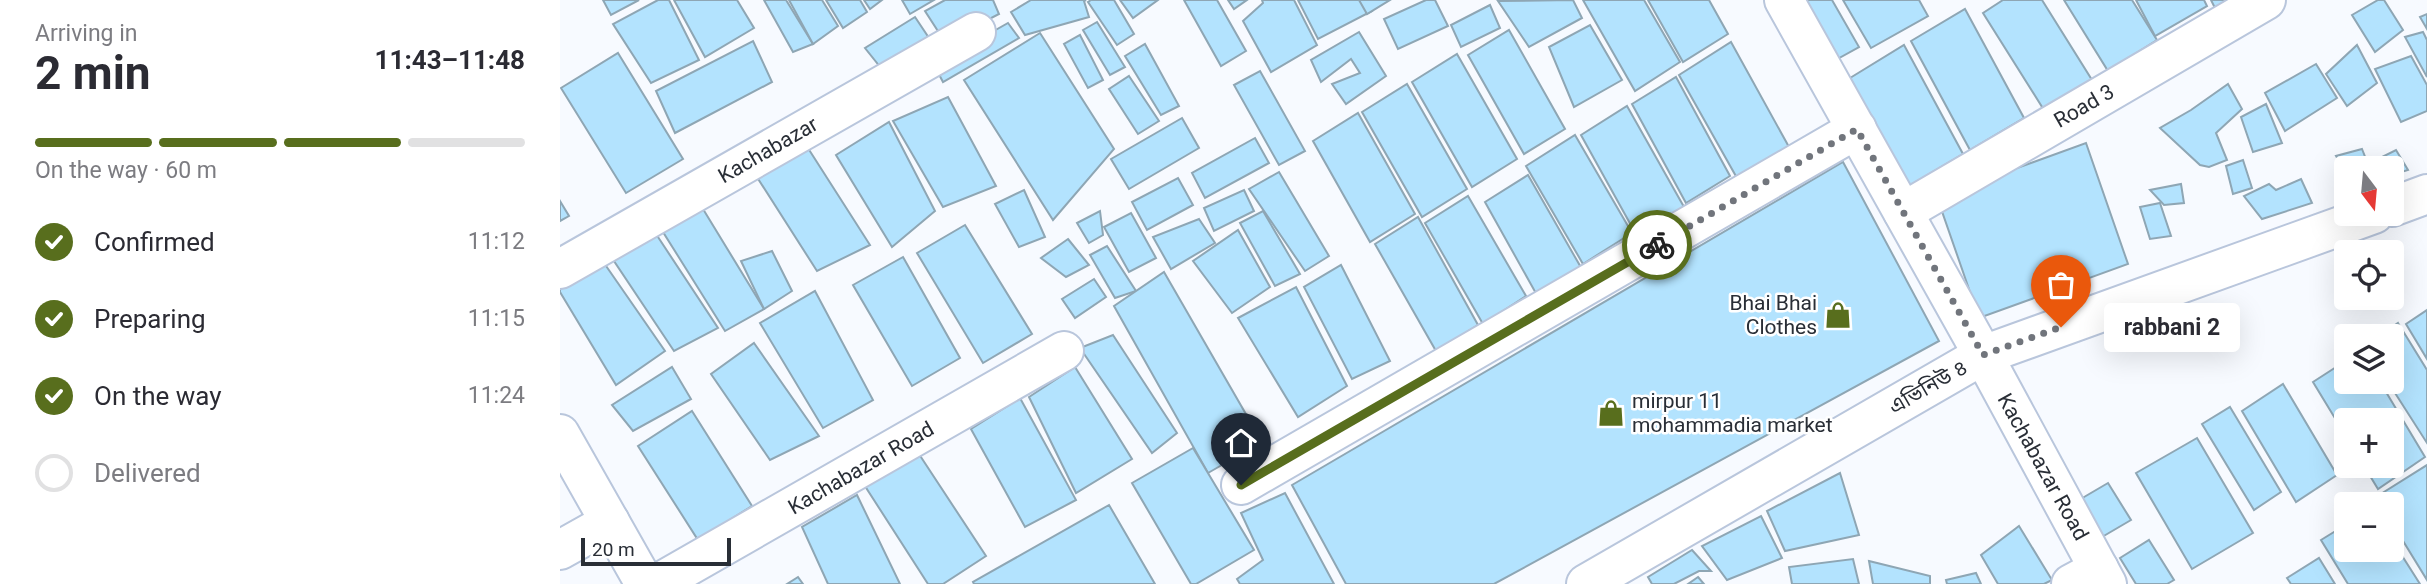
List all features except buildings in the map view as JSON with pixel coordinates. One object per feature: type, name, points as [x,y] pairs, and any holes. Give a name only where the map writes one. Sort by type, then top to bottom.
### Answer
[{"type":"street","name":"Kachabazar Road","points":[[1784,0],[1983,355],[2093,579]]},
{"type":"street","name":"Road 3","points":[[1902,212],[2266,0]]},
{"type":"street","name":"Kachabazar","points":[[560,269],[976,32]]},
{"type":"street","points":[[1241,485],[1857,129]]},
{"type":"street","points":[[2404,203],[2427,194]]},
{"type":"street","name":"এভিনিউ ৪","points":[[1586,584],[1983,355],[2341,226]]},
{"type":"street","name":"Kachabazar Road","points":[[657,584],[1064,351]]},
{"type":"street","points":[[560,434],[645,584]]},
{"type":"street","points":[[560,550],[610,522]]},
{"type":"way so far","points":[[1657,245],[1857,129],[1983,355],[2061,327]]},
{"type":"place","name":"Bhai Bhai Clothes","points":[[1838,315]]},
{"type":"place","name":"rabbani 2","points":[[2061,327]]},
{"type":"place","name":"mirpur 11 mohammadia market","points":[[1611,413]]},
{"type":"route","points":[[1241,485],[1657,245]]}]
